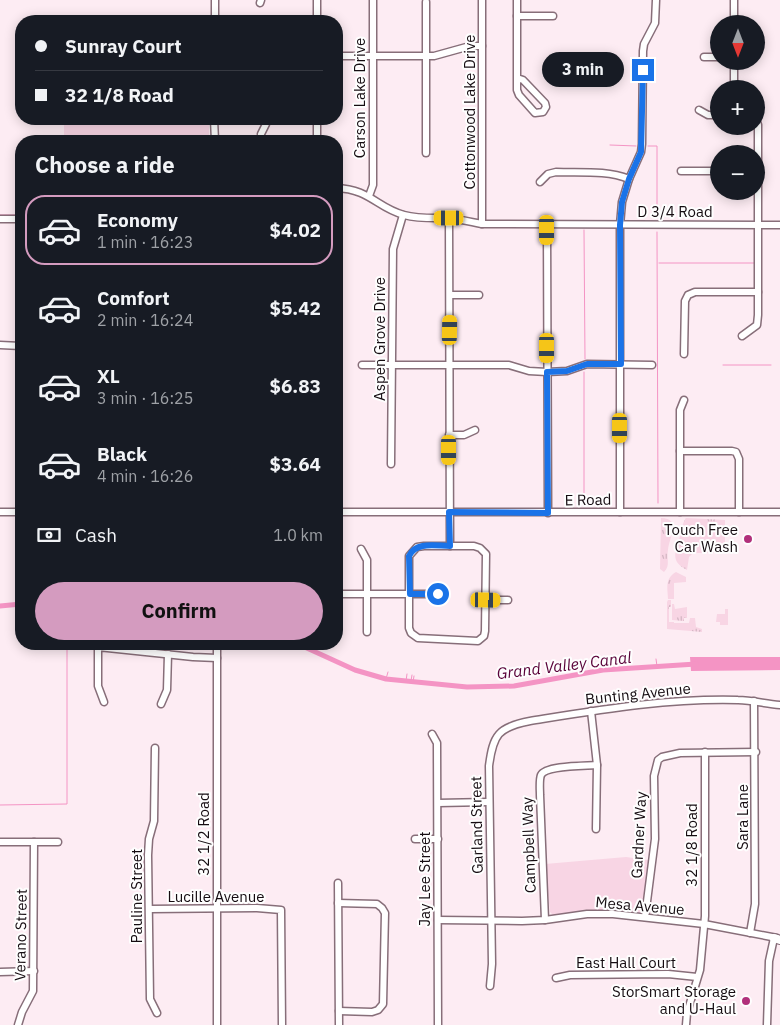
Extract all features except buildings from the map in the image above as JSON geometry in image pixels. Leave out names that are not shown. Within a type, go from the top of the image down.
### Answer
[{"type":"street","points":[[215,0],[215,15]]},
{"type":"street","points":[[317,0],[317,15]]},
{"type":"street","name":"Carson Lake Drive","points":[[369,196],[373,185],[373,0]]},
{"type":"street","name":"Cottonwood Lake Drive","points":[[482,0],[482,224]]},
{"type":"street","points":[[517,0],[517,78],[519,96],[535,113],[544,112],[546,109],[545,103],[523,80],[517,78]]},
{"type":"street","points":[[620,512],[620,225],[622,202],[629,179],[641,152],[643,51],[644,44],[655,23],[656,0]]},
{"type":"street","points":[[734,0],[734,15]]},
{"type":"street","points":[[426,2],[426,153]]},
{"type":"street","points":[[517,16],[553,16]]},
{"type":"street","points":[[343,56],[441,55],[470,46],[482,46]]},
{"type":"street","points":[[704,57],[710,57]]},
{"type":"street","points":[[699,110],[710,115]]},
{"type":"street","points":[[261,134],[266,125]]},
{"type":"street","points":[[681,171],[710,171]]},
{"type":"street","points":[[540,182],[548,174],[556,172],[607,173],[629,179]]},
{"type":"street","name":"D 3/4 Road","points":[[343,188],[369,196],[403,215],[421,218],[449,218],[482,224],[780,225]]},
{"type":"street","points":[[742,336],[755,327],[758,322],[758,200]]},
{"type":"street","name":"Aspen Grove Drive","points":[[392,464],[393,249],[403,215]]},
{"type":"street","points":[[449,218],[451,295],[450,546]]},
{"type":"street","points":[[0,219],[15,219]]},
{"type":"street","points":[[547,225],[548,513]]},
{"type":"street","points":[[684,354],[685,300],[688,295],[695,292],[758,292]]},
{"type":"street","points":[[451,295],[479,295]]},
{"type":"street","points":[[0,345],[15,346]]},
{"type":"street","points":[[362,365],[509,365],[529,371],[547,372],[567,371],[587,364],[652,366]]},
{"type":"street","points":[[680,512],[680,410],[684,400]]},
{"type":"street","points":[[449,435],[464,435],[475,430]]},
{"type":"street","points":[[680,451],[736,452],[739,459],[739,512]]},
{"type":"street","points":[[0,512],[15,512]]},
{"type":"street","name":"E Road","points":[[343,512],[780,512]]},
{"type":"street","points":[[450,546],[474,546],[483,550],[487,558],[485,631],[481,639],[474,641],[418,638],[411,633],[409,628],[409,556],[417,547],[450,546]]},
{"type":"street","points":[[361,549],[367,560],[367,632]]},
{"type":"street","points":[[343,594],[438,594]]},
{"type":"street","points":[[486,600],[508,600]]},
{"type":"street","points":[[98,650],[98,686],[104,702]]},
{"type":"street","points":[[128,650],[217,658]]},
{"type":"street","name":"32 1/2 Road","points":[[217,650],[217,1025]]},
{"type":"street","points":[[161,704],[167,690],[168,654]]},
{"type":"street","name":"Bunting Avenue","points":[[501,732],[514,724],[643,704],[698,700],[741,700],[780,705]]},
{"type":"street","name":"Sara Lane","points":[[750,933],[755,904],[756,752],[754,701]]},
{"type":"street","points":[[592,711],[597,766],[596,829]]},
{"type":"street","name":"Garland Street","points":[[490,986],[492,964],[488,802],[489,766],[491,749],[495,739],[501,732]]},
{"type":"street","name":"Jay Lee Street","points":[[432,734],[437,743],[438,1025]]},
{"type":"street","name":"Pauline Street","points":[[155,748],[154,821],[149,839],[148,855],[150,999],[157,1013]]},
{"type":"street","points":[[705,752],[756,752]]},
{"type":"street","name":"Gardner Way","points":[[645,917],[655,839],[655,770],[658,760],[662,756],[705,752]]},
{"type":"street","name":"32 1/8 Road","points":[[686,1025],[687,1013],[700,970],[704,924],[705,752]]},
{"type":"street","name":"Campbell Way","points":[[544,920],[541,775],[545,771],[571,766],[597,766]]},
{"type":"street","points":[[438,803],[488,802]]},
{"type":"street","points":[[414,839],[438,839]]},
{"type":"street","points":[[0,842],[58,842]]},
{"type":"street","name":"Verano Street","points":[[18,1025],[32,991],[34,971],[34,842]]},
{"type":"street","points":[[338,883],[339,1025]]},
{"type":"street","points":[[338,903],[371,903],[382,908],[385,913],[384,1004],[378,1010],[372,1012],[339,1010]]},
{"type":"street","name":"Lucille Avenue","points":[[150,909],[281,910],[282,1025]]},
{"type":"street","name":"Mesa Avenue","points":[[438,920],[544,920],[587,914],[645,917],[704,924],[778,939]]},
{"type":"street","points":[[767,1025],[769,962],[778,939]]},
{"type":"street","points":[[0,972],[34,971]]},
{"type":"street","name":"East Hall Court","points":[[556,978],[570,975],[668,974],[697,977]]},
{"type":"green space","points":[[64,125],[209,125],[209,135],[64,135]]},
{"type":"green space","points":[[661,518],[671,521],[673,525],[668,564],[664,572],[660,569]]},
{"type":"green space","points":[[686,518],[725,520],[725,553],[693,553],[689,557],[687,570],[681,567],[675,555],[682,526]]},
{"type":"green space","points":[[676,572],[686,577],[686,582],[674,583],[674,599],[668,599],[668,581]]},
{"type":"green space","points":[[668,600],[671,600],[669,622],[689,623],[690,618],[695,618],[696,627],[702,629],[702,632],[667,629]]},
{"type":"green space","points":[[672,604],[674,604],[675,609],[687,607],[687,618],[684,618],[684,621],[672,620]]},
{"type":"green space","points":[[725,609],[728,609],[728,625],[720,625],[720,622],[716,622],[717,614],[725,614]]},
{"type":"green space","points":[[626,857],[648,860],[643,913],[606,910],[553,915],[550,912],[545,864]]},
{"type":"shaded area","points":[[690,657],[780,657],[780,670],[691,671]]},
{"type":"waterway","points":[[610,145],[636,146]]},
{"type":"waterway","points":[[648,146],[657,146],[657,218]]},
{"type":"waterway","points":[[0,215],[15,215]]},
{"type":"waterway","points":[[584,230],[585,359]]},
{"type":"waterway","points":[[657,232],[658,503]]},
{"type":"waterway","points":[[659,263],[754,263]]},
{"type":"waterway","points":[[723,365],[771,365]]},
{"type":"waterway","points":[[584,372],[584,503]]},
{"type":"waterway","name":"Grand Valley Canal","points":[[0,606],[15,605]]},
{"type":"waterway","points":[[0,805],[67,804],[67,650]]},
{"type":"waterway","name":"Grand Valley Canal","points":[[311,650],[355,670],[386,679],[467,687],[514,686],[603,670],[696,664]]},
{"type":"waterway","name":"Grand Valley Canal","points":[[656,659],[657,666]]},
{"type":"waterway","name":"Grand Valley Canal","points":[[386,679],[388,672]]},
{"type":"waterway","name":"Grand Valley Canal","points":[[406,681],[407,674]]},
{"type":"waterway","name":"Grand Valley Canal","points":[[411,681],[412,675]]},
{"type":"waterway","name":"Grand Valley Canal","points":[[413,682],[414,676]]},
{"type":"place","name":"Touch Free Car Wash","points":[[748,539]]},
{"type":"place","name":"StorSmart Storage and U-Haul","points":[[746,1001]]},
{"type":"route","points":[[438,594],[410,594],[409,556],[417,547],[450,546],[449,512],[548,513],[547,372],[567,371],[587,364],[621,364],[620,225],[622,202],[629,179],[641,152],[643,70]]}]
